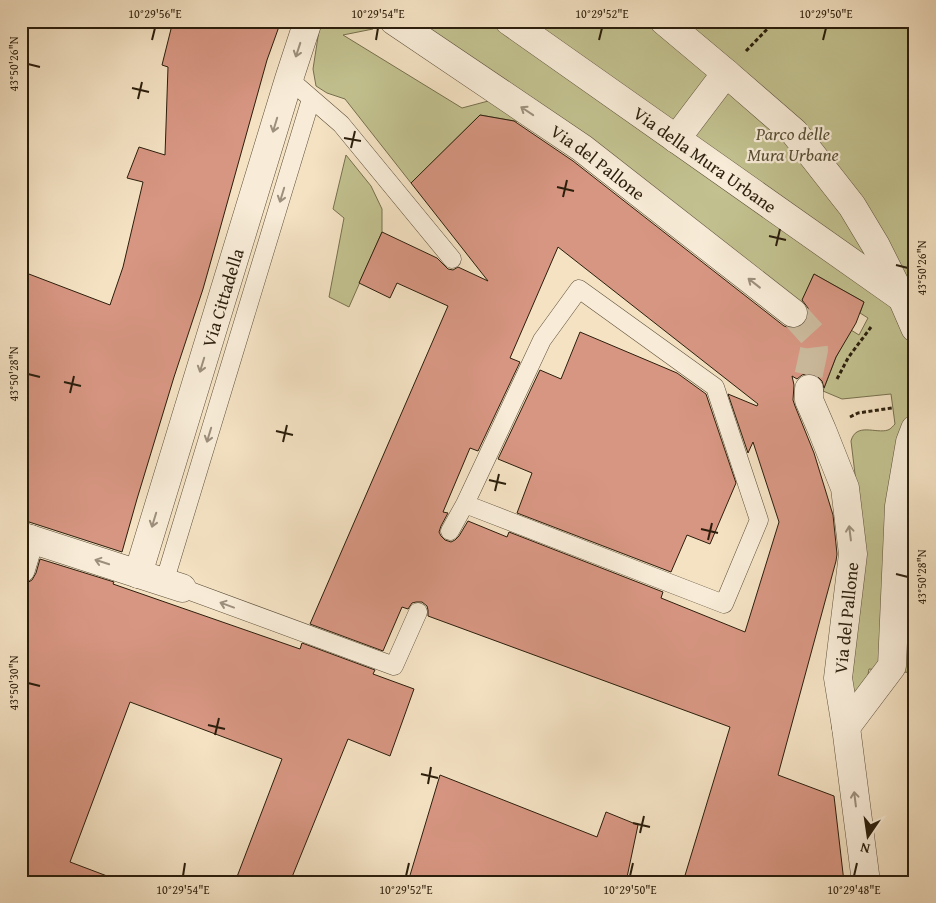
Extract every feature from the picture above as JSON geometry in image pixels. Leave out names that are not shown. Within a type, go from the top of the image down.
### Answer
[{"type":"street","name":"Via Cittadella","points":[[138,574],[308,21]]},
{"type":"street","name":"Via del Pallone","points":[[394,21],[582,148],[793,313]]},
{"type":"street","name":"Via della Mura Urbane","points":[[509,21],[902,298]]},
{"type":"street","points":[[664,21],[794,132],[852,206],[876,246],[915,328]]},
{"type":"street","points":[[676,139],[726,73]]},
{"type":"street","name":"Via del Pallone","points":[[809,389],[810,400],[845,488],[853,554],[838,678],[866,882]]},
{"type":"street","points":[[846,727],[892,666],[899,506],[910,442],[915,430]]},
{"type":"street","points":[[21,569],[26,538],[173,586]]},
{"type":"lane","points":[[289,79],[340,124],[452,259]]},
{"type":"lane","points":[[311,98],[173,586],[394,666],[418,612]]},
{"type":"lane","points":[[450,531],[465,504],[542,340],[579,289],[715,387],[759,520],[724,604],[465,504]]},
{"type":"path","points":[[726,73],[775,21]]},
{"type":"path","points":[[820,423],[848,358],[872,327]]},
{"type":"path","points":[[820,423],[858,413],[893,408]]},
{"type":"green space","points":[[326,21],[361,21],[373,29],[343,35],[462,108],[492,100],[526,123],[480,115],[411,183],[345,99],[327,93],[316,86],[313,69],[320,24]]},
{"type":"green space","name":"Parco delle Mura Urbane","points":[[412,21],[915,21],[915,673],[869,669],[865,691],[858,706],[851,686],[863,540],[851,441],[857,432],[862,430],[883,431],[888,430],[895,424],[891,394],[842,399],[823,391],[836,357],[851,330],[859,335],[868,318],[860,313],[864,302],[814,274],[801,304]]},
{"type":"green space","points":[[346,155],[371,186],[382,209],[382,232],[349,307],[329,297],[344,218],[333,209]]},
{"type":"building","points":[[173,21],[281,21],[267,60],[203,289],[174,377],[122,552],[21,521],[21,271],[110,305],[123,267],[143,182],[127,178],[139,147],[165,155],[168,67],[162,65]]},
{"type":"building","points":[[480,115],[514,121],[573,161],[784,326],[798,328],[806,322],[808,308],[802,300],[814,274],[864,302],[856,323],[836,357],[824,388],[822,381],[816,375],[809,373],[797,379],[792,376],[794,385],[793,400],[814,453],[833,515],[837,554],[778,775],[834,796],[844,882],[683,882],[730,727],[428,616],[427,606],[422,602],[412,603],[408,609],[402,607],[383,651],[310,624],[448,306],[397,283],[390,298],[359,283],[382,232],[437,258],[448,269],[453,270],[458,267],[488,281],[411,183]],"holes":[[[558,247],[758,404],[757,406],[728,394],[748,453],[753,442],[779,522],[745,632],[661,598],[663,592],[509,532],[507,537],[468,521],[459,536],[451,542],[445,540],[439,532],[448,513],[443,512],[470,448],[478,451],[520,362],[510,358]]]},
{"type":"building","points":[[580,332],[677,373],[706,394],[736,483],[710,544],[687,535],[671,572],[517,513],[532,473],[498,459],[540,370],[561,379]]},
{"type":"building","points":[[40,559],[114,582],[113,584],[300,649],[302,643],[375,670],[373,674],[414,689],[390,756],[348,739],[290,882],[235,882],[282,759],[130,702],[70,862],[115,879],[115,882],[21,882],[21,584],[32,580]]},
{"type":"building","points":[[440,775],[597,837],[606,812],[638,825],[626,882],[408,882]]},
{"type":"tunnel","points":[[793,313],[812,334],[814,350],[808,378],[809,389]]}]
